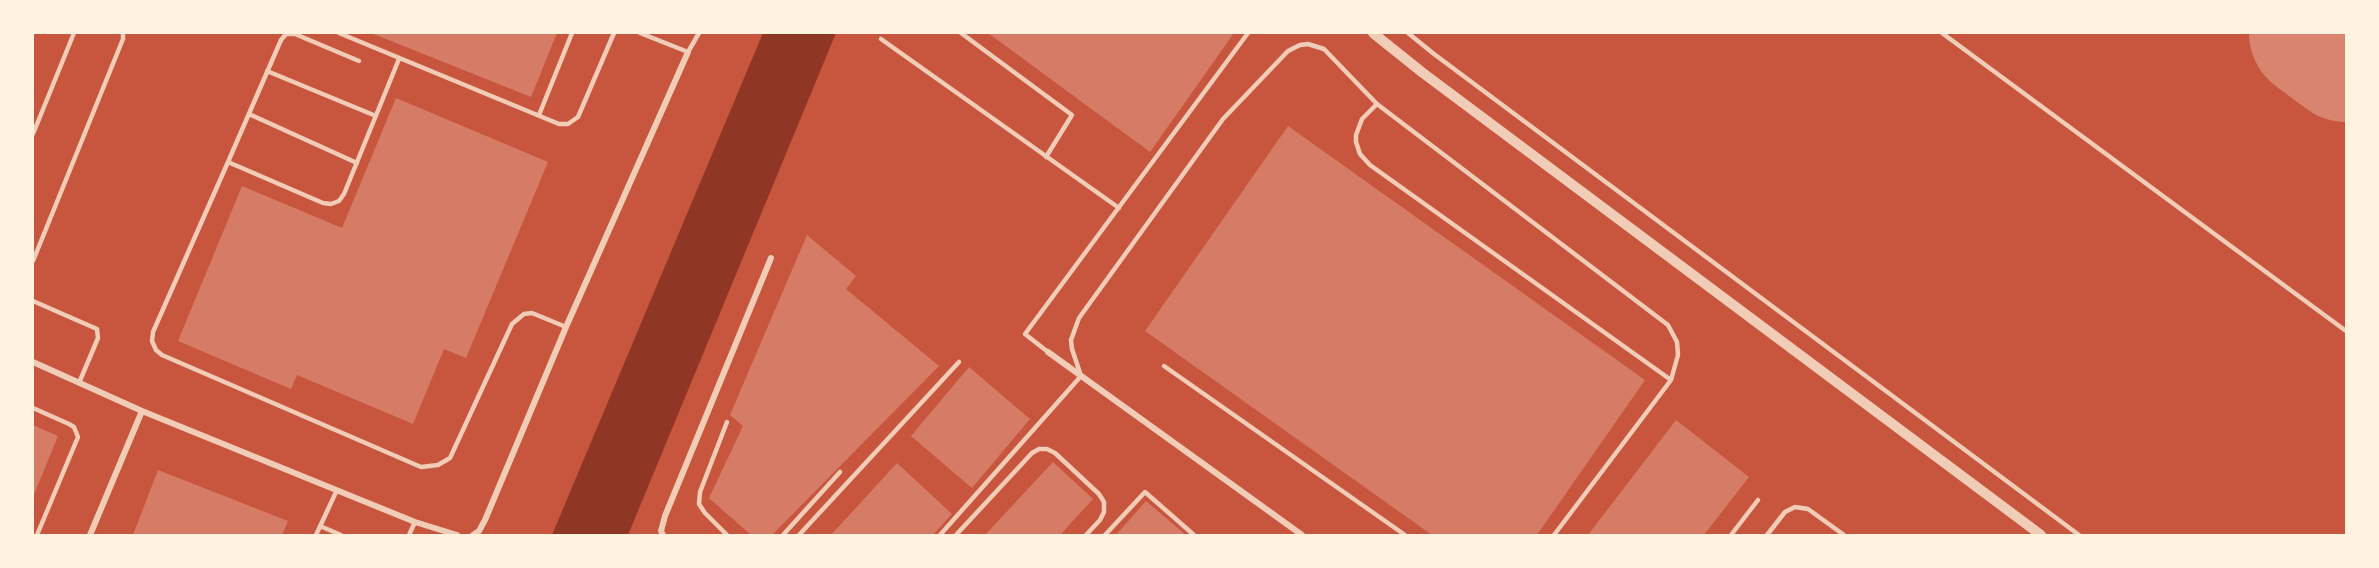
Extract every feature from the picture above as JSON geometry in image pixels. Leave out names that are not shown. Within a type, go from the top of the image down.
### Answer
[{"type":"street","points":[[1373,33],[2041,535]]},
{"type":"street","points":[[473,535],[479,531],[485,520],[566,327],[688,52]]},
{"type":"street","points":[[662,533],[665,516],[771,258]]},
{"type":"street","points":[[1048,352],[1302,535]]},
{"type":"street","points":[[33,362],[142,411],[416,522],[457,535]]},
{"type":"street","points":[[90,535],[142,411]]},
{"type":"lane","points":[[33,134],[74,33]]},
{"type":"lane","points":[[33,261],[123,39],[123,33]]},
{"type":"lane","points":[[339,33],[559,124],[568,124],[578,117],[614,33]]},
{"type":"lane","points":[[538,115],[572,33]]},
{"type":"lane","points":[[640,33],[688,52],[699,33]]},
{"type":"lane","points":[[961,33],[1072,115],[1046,156]]},
{"type":"lane","points":[[1048,352],[1025,334],[1248,33]]},
{"type":"lane","points":[[1408,33],[2079,535]]},
{"type":"lane","points":[[1942,33],[2346,331]]},
{"type":"lane","points":[[358,61],[295,34],[286,34],[280,40],[153,332],[152,341],[156,350],[162,355],[422,467],[438,465],[450,458],[512,324],[524,314],[532,313],[566,327]]},
{"type":"lane","points":[[881,39],[1119,208]]},
{"type":"lane","points":[[940,535],[1081,376],[1071,340],[1079,318],[1223,118],[1288,51],[1308,44],[1324,49],[1377,104],[1668,325],[1677,342],[1678,356],[1671,380],[1554,535]]},
{"type":"lane","points":[[228,162],[324,203],[332,204],[339,201],[344,194],[399,59]]},
{"type":"lane","points":[[267,71],[376,116]]},
{"type":"lane","points":[[1377,104],[1362,119],[1356,135],[1360,154],[1370,165],[1671,380]]},
{"type":"lane","points":[[249,114],[357,163]]},
{"type":"lane","points":[[33,301],[97,329],[98,338],[79,383]]},
{"type":"lane","points":[[799,535],[959,362]]},
{"type":"lane","points":[[1164,366],[1405,535]]},
{"type":"lane","points":[[33,408],[69,424],[77,432],[78,437],[38,535]]},
{"type":"lane","points":[[727,422],[700,492],[699,504],[727,535]]},
{"type":"lane","points":[[956,535],[1032,453],[1039,449],[1047,449],[1055,453],[1104,502],[1104,512],[1100,520],[1086,535]]},
{"type":"lane","points":[[783,535],[840,472]]},
{"type":"lane","points":[[316,535],[337,490]]},
{"type":"lane","points":[[1105,535],[1145,492],[1194,535]]},
{"type":"lane","points":[[1731,535],[1758,500]]},
{"type":"lane","points":[[1767,535],[1785,512],[1795,507],[1808,509],[1844,535]]},
{"type":"lane","points":[[409,535],[416,522]]},
{"type":"lane","points":[[320,526],[341,535]]},
{"type":"shaded area","points":[[763,33],[836,33],[628,535],[552,535]]},
{"type":"building","points":[[371,33],[557,33],[531,97]]},
{"type":"building","points":[[988,33],[1234,33],[1150,152]]},
{"type":"building","points":[[396,98],[548,162],[466,358],[444,349],[413,424],[297,375],[291,389],[178,341],[242,186],[342,228]]},
{"type":"building","points":[[1288,126],[1645,380],[1537,535],[1432,535],[1145,331]]},
{"type":"building","points":[[807,235],[856,276],[846,289],[939,366],[772,535],[751,535],[709,498],[743,426],[730,415]]},
{"type":"building","points":[[969,367],[1030,419],[972,488],[911,436]]},
{"type":"building","points":[[1676,420],[1749,477],[1704,535],[1588,535]]},
{"type":"building","points":[[33,425],[58,436],[33,497]]},
{"type":"building","points":[[1053,462],[1093,499],[1060,535],[985,535]]},
{"type":"building","points":[[897,463],[952,514],[933,535],[831,535]]},
{"type":"building","points":[[158,470],[288,521],[282,535],[133,535]]},
{"type":"building","points":[[1146,501],[1186,535],[1116,535]]},
{"type":"taxiway","points":[[2337,33],[2346,37]]},
{"type":"runway","points":[[2315,33],[2346,56]]}]
